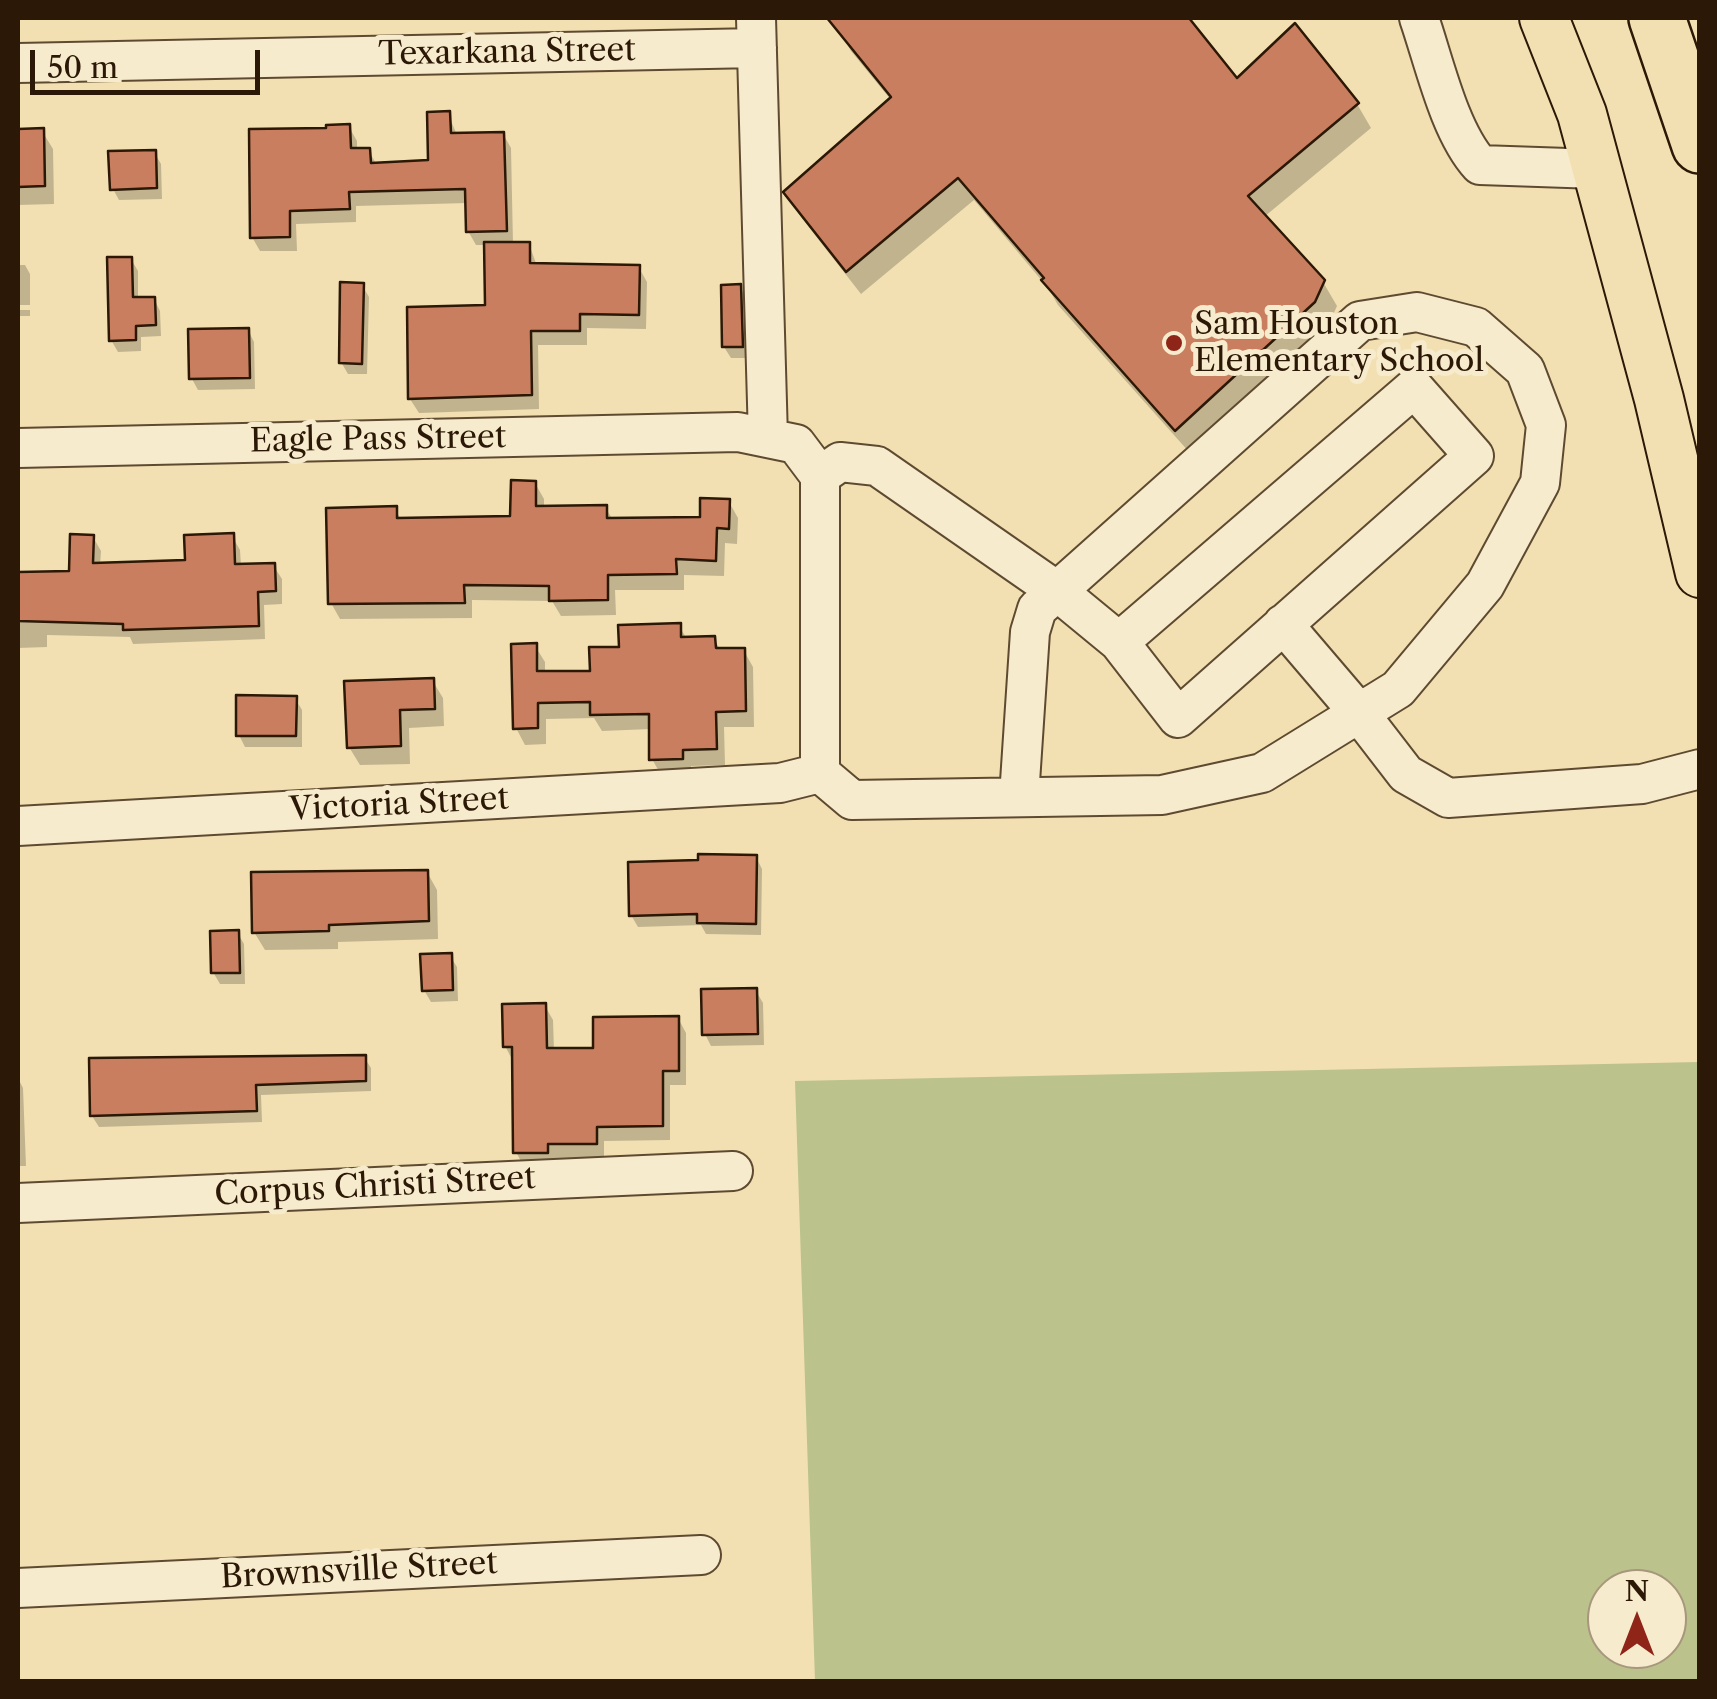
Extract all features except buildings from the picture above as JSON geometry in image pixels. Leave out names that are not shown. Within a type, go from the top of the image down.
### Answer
[{"type":"highway","points":[[1657,18],[1700,145]]},
{"type":"main road","points":[[1544,18],[1582,114],[1659,400],[1700,573]]},
{"type":"street","points":[[1419,18],[1457,126],[1470,154],[1480,165],[1597,169]]},
{"type":"street","points":[[756,33],[753,435],[796,444],[820,476],[820,774],[852,800],[1162,795],[1262,774],[1398,689],[1485,585],[1540,483],[1546,426],[1525,370],[1476,327],[1417,312],[1360,320],[1037,609],[1030,632],[1020,797]]},
{"type":"street","name":"Texarkana Street","points":[[18,64],[756,33]]},
{"type":"street","points":[[820,476],[840,462],[876,466],[1058,591],[1119,642],[1178,718],[1474,456],[1414,388],[1119,642]]},
{"type":"street","name":"Eagle Pass Street","points":[[18,448],[753,435]]},
{"type":"street","points":[[1283,624],[1406,774],[1448,798],[1642,784],[1700,769]]},
{"type":"street","name":"Victoria Street","points":[[18,826],[780,783],[820,774]]},
{"type":"street","name":"Corpus Christi Street","points":[[18,1203],[733,1171]]},
{"type":"street","name":"Brownsville Street","points":[[18,1588],[701,1555]]},
{"type":"green space","points":[[1699,1062],[1699,1681],[815,1681],[795,1081]]},
{"type":"place","name":"Sam Houston Elementary School","points":[[1174,343]]}]
